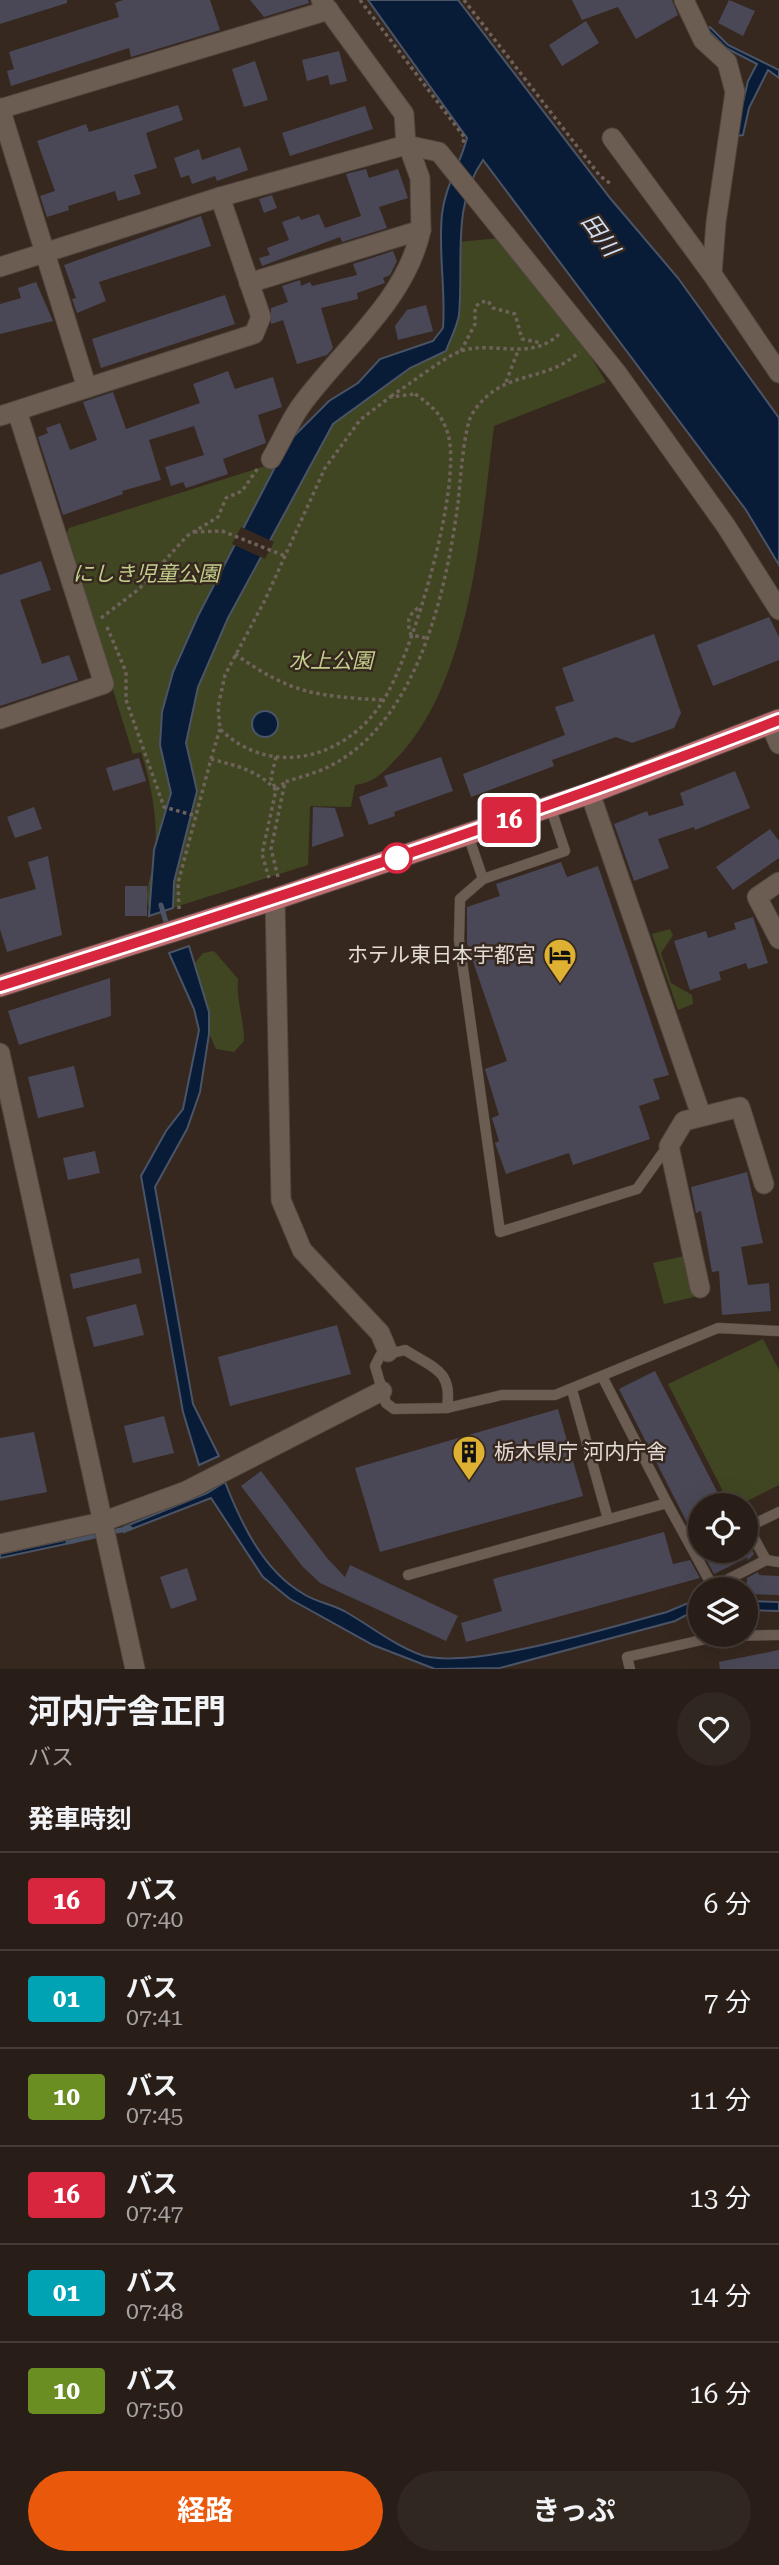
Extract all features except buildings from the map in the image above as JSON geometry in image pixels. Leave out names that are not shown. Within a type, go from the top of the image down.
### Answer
[{"type":"main road","points":[[0,986],[157,936],[187,917],[275,899],[590,793],[774,722]]},
{"type":"street","points":[[684,0],[703,40],[727,62],[736,92],[712,274]]},
{"type":"street","points":[[86,388],[0,109],[325,5],[404,114],[407,145],[420,178],[421,230],[415,259],[357,341],[300,407],[271,459]]},
{"type":"street","points":[[612,138],[712,274],[779,373]]},
{"type":"street","points":[[0,267],[220,197],[407,145],[439,152],[593,343],[726,526],[779,610]]},
{"type":"street","points":[[0,719],[104,684],[81,612],[9,413],[254,334],[261,317],[220,197]]},
{"type":"street","points":[[249,283],[421,230]]},
{"type":"street","points":[[774,722],[779,744]]},
{"type":"street","points":[[590,793],[701,1115]]},
{"type":"street","points":[[779,883],[757,897],[779,939]]},
{"type":"street","points":[[275,899],[281,1200],[302,1250],[380,1333],[388,1352]]},
{"type":"street","points":[[0,1053],[135,1669]]},
{"type":"street","points":[[700,1287],[669,1146],[684,1121],[740,1107],[764,1184]]},
{"type":"street","points":[[0,1544],[102,1522],[186,1491],[382,1391]]},
{"type":"lane","points":[[550,806],[565,851],[483,879],[460,900],[459,940],[500,1232],[637,1189],[669,1146]]},
{"type":"lane","points":[[467,834],[483,879]]},
{"type":"lane","points":[[447,1408],[449,1386],[441,1373],[405,1350],[380,1356],[375,1366],[386,1403],[394,1409],[447,1408],[502,1395],[555,1395],[572,1390],[718,1328],[779,1331]]},
{"type":"lane","points":[[603,1378],[713,1587],[766,1560],[779,1562]]},
{"type":"lane","points":[[572,1390],[608,1519]]},
{"type":"lane","points":[[408,1575],[667,1503]]},
{"type":"lane","points":[[766,1560],[748,1527],[779,1512]]},
{"type":"lane","points":[[630,1669],[627,1657],[719,1636],[779,1635]]},
{"type":"path","points":[[360,0],[465,138],[461,146]]},
{"type":"path","points":[[464,0],[600,176],[611,184]]},
{"type":"path","points":[[187,917],[178,883],[220,729],[218,707],[225,675],[265,600],[325,468],[360,420],[461,351],[475,324],[475,307],[481,302],[488,301],[493,307],[516,314],[522,339],[544,344]]},
{"type":"path","points":[[461,351],[518,351],[544,344],[559,335],[573,320]]},
{"type":"path","points":[[275,790],[285,782],[330,767],[360,745],[389,716],[407,684],[426,638],[451,554],[470,416],[491,391],[506,383],[543,373],[570,360],[593,343]]},
{"type":"path","points":[[506,383],[518,351]]},
{"type":"path","points":[[220,729],[236,745],[276,757],[307,756],[332,748],[361,728],[383,700],[411,635],[433,567],[444,517],[449,436],[437,409],[415,394],[390,397]]},
{"type":"path","points":[[101,618],[139,589],[193,532],[218,517],[226,498],[242,491],[255,470],[271,459]]},
{"type":"path","points":[[193,532],[222,531],[285,556]]},
{"type":"path","points":[[81,612],[97,612],[126,672],[127,700],[164,807],[196,816]]},
{"type":"path","points":[[411,635],[426,638]]},
{"type":"path","points":[[235,653],[270,678],[316,696],[383,700]]},
{"type":"path","points":[[269,878],[262,854],[275,790],[271,778],[276,757]]},
{"type":"path","points":[[211,760],[249,769],[263,776],[275,790]]},
{"type":"path","points":[[280,878],[271,849],[285,782]]},
{"type":"green space","name":"水上公園","points":[[501,238],[585,347],[606,382],[494,426],[484,510],[468,601],[457,645],[442,687],[423,725],[398,757],[374,779],[355,785],[351,807],[310,806],[308,865],[153,914],[147,900],[156,843],[151,791],[141,752],[133,754],[65,537],[69,528],[278,462],[249,581],[333,424],[410,368],[446,351],[459,318],[458,242]]},
{"type":"green space","points":[[670,929],[673,935],[661,953],[671,983],[692,995],[693,1004],[678,1010],[652,934]]},
{"type":"green space","points":[[214,951],[238,979],[244,1041],[234,1052],[216,1049],[208,1031],[194,964],[203,953]]},
{"type":"green space","points":[[684,1256],[694,1297],[664,1304],[653,1263]]},
{"type":"green space","points":[[763,1339],[779,1370],[779,1485],[758,1496],[758,1493],[724,1493],[668,1384]]},
{"type":"water","name":"田川","points":[[368,0],[458,0],[610,198],[678,278],[779,418],[779,565],[746,510],[483,160],[466,196],[461,235],[459,315],[446,351],[410,368],[333,424],[228,618],[198,687],[186,743],[197,791],[174,882],[173,908],[149,916],[154,850],[171,793],[160,745],[162,712],[173,672],[198,616],[288,442],[329,401],[358,383],[380,359],[433,341],[443,328],[442,214],[446,194],[467,138]]},
{"type":"water","points":[[710,27],[728,45],[779,70],[779,78],[768,70],[749,108],[743,135],[735,136],[748,81],[757,64],[726,48],[707,29]]},
{"type":"water","points":[[265,711],[274,715],[278,724],[274,733],[265,737],[256,733],[252,724],[256,715]]},
{"type":"water","points":[[189,946],[209,1012],[209,1034],[200,1092],[187,1129],[155,1187],[193,1404],[219,1456],[199,1465],[183,1412],[141,1176],[166,1131],[183,1109],[199,1030],[194,1009],[169,953]]},
{"type":"water","points":[[225,1482],[255,1544],[288,1583],[307,1596],[346,1612],[393,1642],[424,1656],[476,1657],[509,1652],[667,1612],[688,1603],[688,1614],[675,1621],[500,1668],[435,1669],[373,1645],[290,1599],[263,1577],[211,1498],[124,1532],[124,1527],[207,1493]]},
{"type":"water","points":[[75,1538],[75,1542],[0,1558],[0,1554]]},
{"type":"water","points":[[758,1601],[779,1602],[779,1611],[758,1610]]},
{"type":"pier","points":[[241,527],[274,542],[265,559],[232,544]]},
{"type":"waterway","points":[[161,905],[168,929]]},
{"type":"waterway","points":[[68,1542],[130,1528]]},
{"type":"bus line","name":"16","points":[[0,986],[275,899],[590,793],[779,720]]},
{"type":"place","name":"ホテル東日本宇都宮","points":[[560,985]]},
{"type":"place","name":"栃木県庁 河内庁舎","points":[[469,1482]]},
{"type":"park label","name":"にしき児童公園","points":[[146,574]]}]
